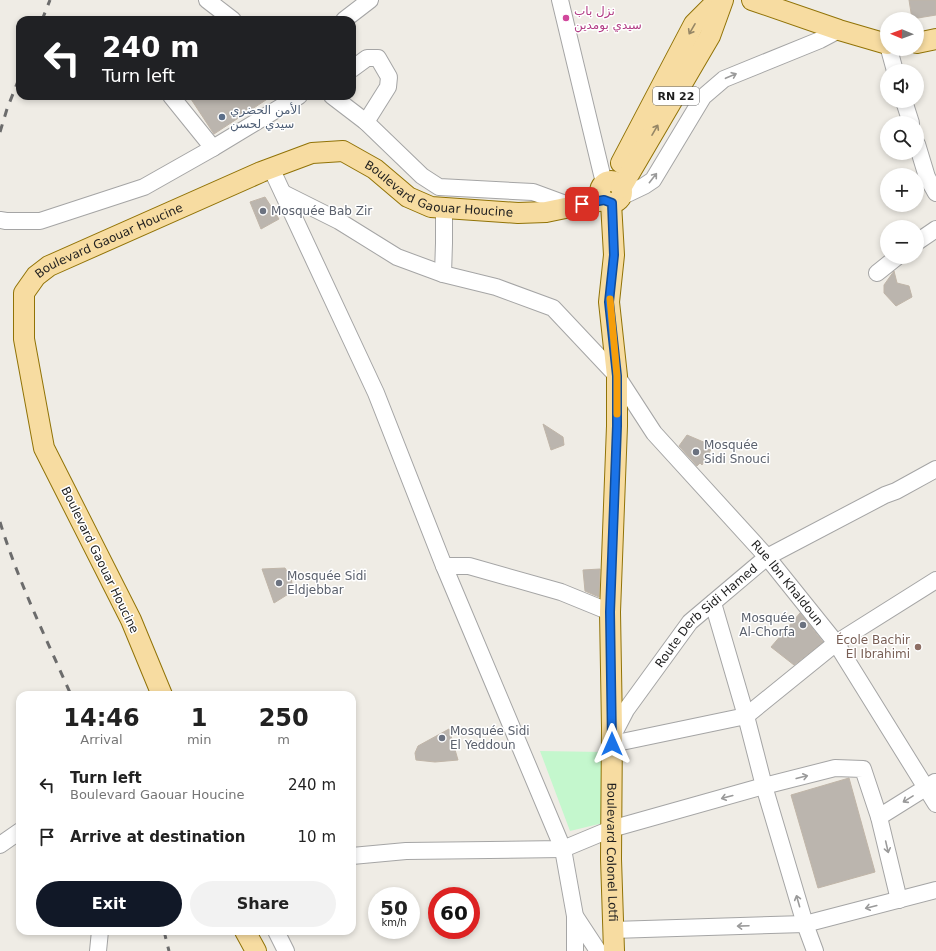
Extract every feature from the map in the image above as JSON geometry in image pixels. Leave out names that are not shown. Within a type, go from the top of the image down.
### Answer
[{"type":"main road","name":"RN 22","points":[[612,192],[694,24],[718,0]]},
{"type":"main road","name":"RN 22","points":[[612,192],[710,36],[723,0]]},
{"type":"main road","points":[[752,0],[839,30],[880,42]]},
{"type":"main road","points":[[924,42],[936,39]]},
{"type":"main road","name":"Boulevard Gaouar Houcine","points":[[160,691],[131,620],[44,448],[24,339],[24,293],[36,276],[49,266],[271,168],[312,153],[342,151],[375,170],[408,197],[431,207],[518,213],[546,212],[571,206],[612,192]]},
{"type":"main road","name":"Boulevard Colonel Lotfi","points":[[612,192],[614,255],[609,302],[617,376],[617,426],[610,612],[612,741],[611,859],[614,951]]},
{"type":"main road","points":[[247,935],[256,951]]},
{"type":"street","points":[[207,0],[228,16]]},
{"type":"street","points":[[349,16],[369,0]]},
{"type":"street","points":[[560,0],[612,192],[644,186],[653,180],[703,97],[724,79],[820,40],[839,30]]},
{"type":"street","points":[[356,66],[367,58],[378,58],[389,77],[388,86],[366,122]]},
{"type":"street","points":[[175,100],[213,148]]},
{"type":"street","points":[[0,220],[40,221],[90,206],[144,187],[213,148],[292,100]]},
{"type":"street","points":[[337,100],[366,122],[422,176],[439,186],[533,192],[571,206]]},
{"type":"street","points":[[929,158],[927,177],[936,193]]},
{"type":"street","points":[[271,168],[376,393],[444,566],[563,849],[575,916],[575,951]]},
{"type":"street","name":"Rue Ibn Khaldoun","points":[[283,193],[338,221],[397,256],[443,274],[496,287],[553,308],[617,376],[654,433],[767,557],[836,642],[931,784],[936,804]]},
{"type":"street","points":[[443,274],[444,208]]},
{"type":"street","points":[[924,237],[936,229]]},
{"type":"street","points":[[877,273],[888,264]]},
{"type":"street","name":"Route Derb Sidi Hamed","points":[[612,741],[626,710],[690,622],[714,604],[767,557],[936,469]]},
{"type":"street","points":[[444,566],[469,566],[561,592],[610,612]]},
{"type":"street","points":[[612,741],[746,716],[836,642],[936,580]]},
{"type":"street","points":[[714,604],[764,786],[805,924],[815,951]]},
{"type":"street","points":[[356,856],[406,851],[563,849],[611,829],[764,786],[835,768],[863,769],[879,817],[899,900]]},
{"type":"street","points":[[879,817],[931,784]]},
{"type":"street","points":[[0,845],[16,834]]},
{"type":"street","points":[[613,930],[805,924],[936,890]]},
{"type":"street","points":[[575,916],[598,951]]},
{"type":"street","points":[[98,951],[100,935]]},
{"type":"street","points":[[278,935],[286,951]]},
{"type":"green space","points":[[540,751],[603,752],[603,823],[570,831]]},
{"type":"building","points":[[909,0],[936,0],[936,15],[924,17],[924,12],[911,12]]},
{"type":"building","name":"الأمن الحضري سيدي لحسن","points":[[192,100],[266,100],[214,134]]},
{"type":"building","name":"Mosquée Bab Zir","points":[[265,197],[279,219],[261,229],[250,202]]},
{"type":"building","points":[[894,271],[897,283],[909,286],[912,297],[896,306],[884,293],[884,285]]},
{"type":"building","points":[[543,424],[563,437],[564,445],[551,450]]},
{"type":"building","name":"Mosquée Sidi Snouci","points":[[687,435],[713,446],[702,465],[700,463],[697,466],[679,446]]},
{"type":"building","name":"Mosquée Sidi Eldjebbar","points":[[285,568],[291,578],[293,588],[290,593],[274,603],[262,569]]},
{"type":"building","points":[[600,569],[599,597],[585,591],[583,570]]},
{"type":"building","name":"Mosquée Al-Chorfa","points":[[800,613],[823,642],[794,665],[771,647]]},
{"type":"building","name":"Mosquée Sidi El Yeddoun","points":[[449,729],[458,760],[435,762],[416,760],[415,753],[418,746]]},
{"type":"building","points":[[849,778],[875,872],[818,888],[791,795]]},
{"type":"railway","points":[[44,16],[50,0]]},
{"type":"railway","points":[[0,132],[16,86]]},
{"type":"railway","points":[[0,522],[24,588],[69,691]]},
{"type":"railway","points":[[165,935],[169,951]]},
{"type":"slow traffic","points":[[610,299],[609,302],[617,376],[617,414]]},
{"type":"place","name":"نزل باب سيدي بومدين","points":[[566,18]]},
{"type":"place","name":"الأمن الحضري سيدي لحسن","points":[[222,117]]},
{"type":"place","name":"Mosquée Bab Zir","points":[[263,211]]},
{"type":"place","name":"Mosquée Sidi Snouci","points":[[696,452]]},
{"type":"place","name":"Mosquée Sidi Eldjebbar","points":[[279,583]]},
{"type":"place","name":"Mosquée Al-Chorfa","points":[[803,625]]},
{"type":"place","name":"École Bachir El Ibrahimi","points":[[918,647]]},
{"type":"place","name":"Mosquée Sidi El Yeddoun","points":[[442,738]]},
{"type":"route","points":[[582,204],[604,200],[612,203],[614,255],[609,302],[617,376],[617,426],[610,612],[612,744]]}]
